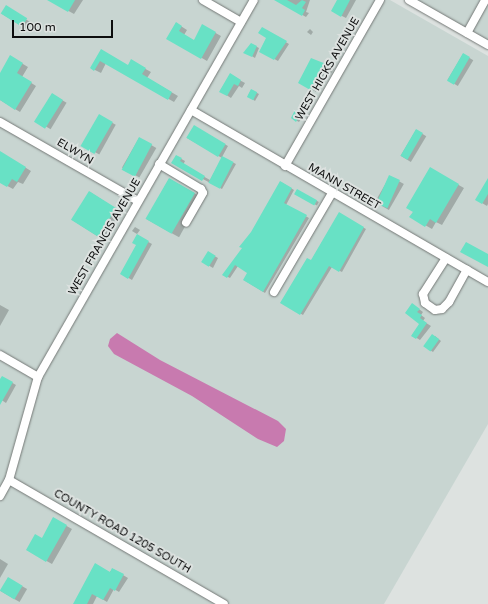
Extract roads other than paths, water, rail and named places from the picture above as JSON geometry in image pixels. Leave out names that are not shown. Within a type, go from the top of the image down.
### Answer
[{"type":"street","points":[[203,0],[241,22]]},
{"type":"street","name":"WEST FRANCIS AVENUE","points":[[0,496],[9,480],[38,377],[254,0]]},
{"type":"street","name":"WEST HICKS AVENUE","points":[[285,166],[380,0]]},
{"type":"street","points":[[409,0],[488,45]]},
{"type":"street","points":[[467,33],[485,0]]},
{"type":"street","name":"MANN STREET","points":[[191,110],[285,166],[488,282]]},
{"type":"street","name":"ELWYN","points":[[0,122],[138,201]]},
{"type":"street","points":[[268,156],[283,158],[295,148]]},
{"type":"street","points":[[159,164],[201,189],[202,193],[186,223]]},
{"type":"street","points":[[274,292],[332,193]]},
{"type":"street","points":[[446,258],[423,294],[425,304],[435,310],[442,309],[449,302],[467,270]]},
{"type":"street","points":[[0,355],[38,377]]},
{"type":"street","name":"COUNTY ROAD 1205 SOUTH","points":[[9,480],[224,604]]}]
